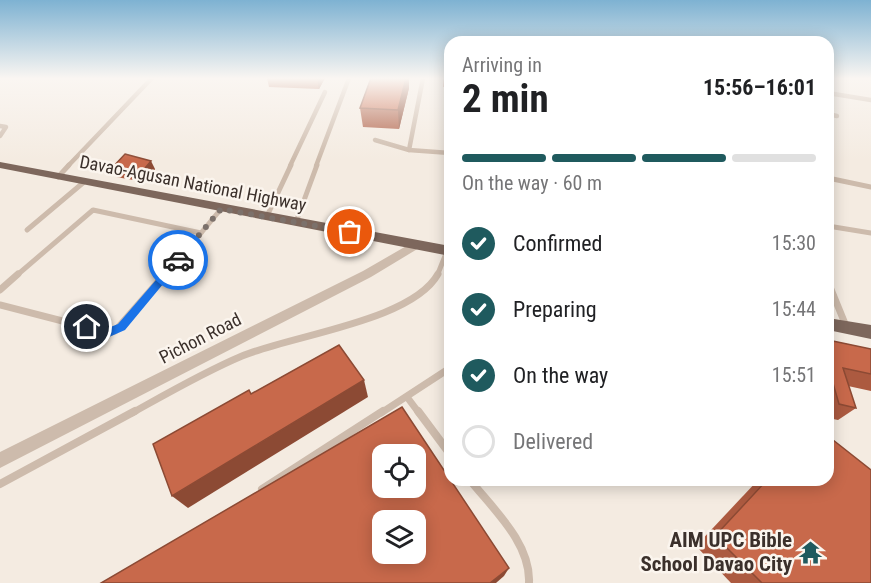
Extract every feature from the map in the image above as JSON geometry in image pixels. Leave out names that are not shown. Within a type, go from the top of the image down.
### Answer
[{"type":"main road","name":"Davao-Agusan National Highway","points":[[0,165],[444,250]]},
{"type":"main road","points":[[834,325],[871,332]]},
{"type":"street","name":"Pichon Road","points":[[0,460],[367,274],[415,245]]},
{"type":"lane","points":[[58,177],[126,105]]},
{"type":"lane","points":[[267,216],[319,105]]},
{"type":"lane","points":[[296,222],[340,105]]},
{"type":"lane","points":[[409,150],[418,105]]},
{"type":"lane","points":[[0,126],[6,128],[0,136]]},
{"type":"lane","points":[[375,140],[409,150],[444,153]]},
{"type":"lane","points":[[834,179],[871,187]]},
{"type":"lane","points":[[27,230],[84,182]]},
{"type":"lane","points":[[0,305],[109,333],[115,331],[221,209]]},
{"type":"lane","points":[[0,290],[93,210],[201,233]]},
{"type":"lane","points":[[834,227],[871,233]]},
{"type":"lane","points":[[0,484],[207,372],[245,355],[388,311],[418,297],[437,277],[444,262]]},
{"type":"lane","points":[[834,297],[847,328]]},
{"type":"lane","points":[[250,497],[444,372]]},
{"type":"lane","points":[[407,397],[444,446]]},
{"type":"lane","points":[[475,486],[519,543],[528,563],[529,583]]},
{"type":"building","points":[[361,105],[399,105],[398,110],[360,108]]},
{"type":"building","points":[[125,154],[151,161],[140,174],[111,169]]},
{"type":"building","points":[[834,341],[871,349],[871,374],[843,368],[856,408],[839,404],[834,387]]},
{"type":"building","points":[[339,345],[364,380],[172,496],[153,444],[249,390],[251,394]]},
{"type":"building","points":[[402,407],[444,470],[444,486],[455,486],[509,568],[490,583],[101,583]]},
{"type":"building","points":[[834,441],[871,470],[871,583],[762,583],[715,536],[761,486],[834,486]]},
{"type":"way so far","points":[[178,260],[221,209],[350,232]]},
{"type":"place","name":"AIM UPC Bible School Davao City","points":[[810,552]]},
{"type":"route","points":[[87,327],[109,333],[121,327],[178,260]]}]
